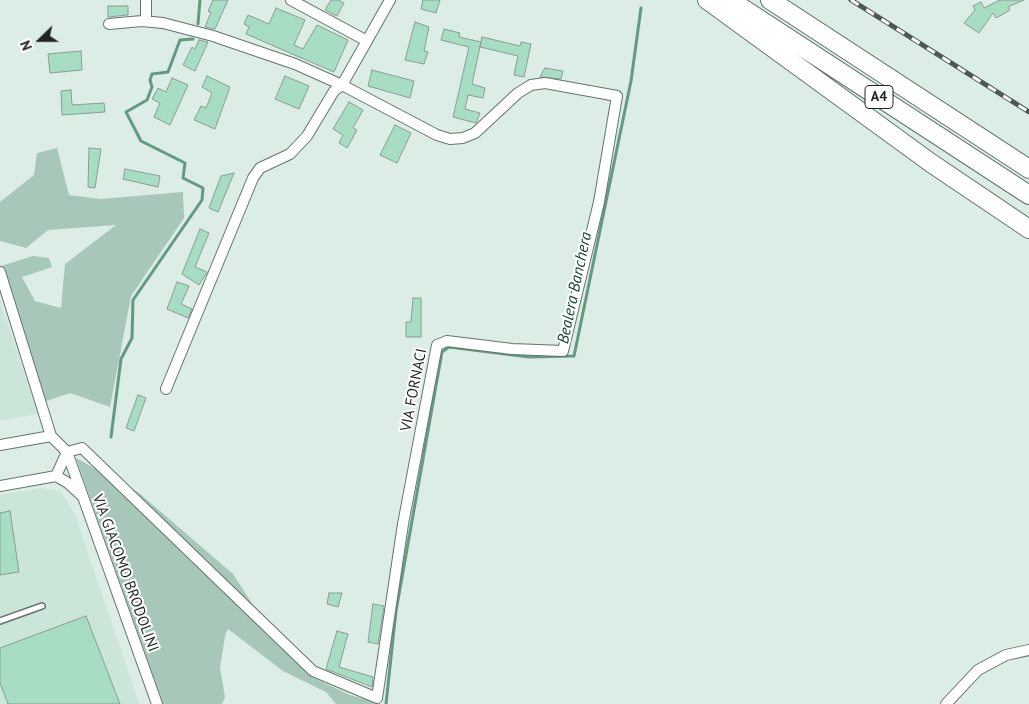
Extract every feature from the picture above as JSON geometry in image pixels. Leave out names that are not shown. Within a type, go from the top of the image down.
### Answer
[{"type":"highway","points":[[707,0],[931,163],[1029,229]]},
{"type":"highway","name":"A4","points":[[730,0],[1029,195]]},
{"type":"highway","name":"A4","points":[[770,0],[1029,168]]},
{"type":"highway","points":[[978,136],[1029,155]]},
{"type":"street","points":[[146,0],[146,22]]},
{"type":"street","points":[[292,0],[367,41]]},
{"type":"street","points":[[166,389],[253,178],[260,168],[290,154],[300,145],[334,91],[342,85],[390,0]]},
{"type":"street","points":[[109,24],[163,23],[212,36],[295,64],[342,85]]},
{"type":"street","name":"VIA FORNACI","points":[[67,452],[82,448],[314,671],[377,698],[403,524],[438,344],[447,341],[512,350],[564,351],[598,202],[618,96],[594,94],[545,83],[531,85],[518,93],[475,133],[463,138],[450,139],[437,135],[342,85]]},
{"type":"street","points":[[0,272],[51,436],[67,452],[56,476]]},
{"type":"street","points":[[0,445],[51,436]]},
{"type":"street","name":"VIA GIACOMO BRODOLINI","points":[[67,452],[81,496],[157,704]]},
{"type":"street","points":[[0,486],[56,476],[68,483],[81,496]]},
{"type":"street","points":[[946,704],[978,670],[1006,655],[1029,650]]},
{"type":"lane","points":[[0,621],[42,606]]},
{"type":"shaded area","points":[[57,148],[69,195],[101,199],[183,192],[184,218],[131,296],[110,407],[70,393],[46,401],[1,266],[33,256],[49,258],[52,267],[22,277],[35,301],[61,308],[65,264],[116,225],[48,230],[26,248],[0,241],[0,202],[34,175],[37,153]]},
{"type":"shaded area","points":[[0,301],[38,414],[0,421]]},
{"type":"shaded area","points":[[76,458],[139,493],[233,574],[279,645],[312,677],[350,695],[380,704],[336,704],[326,692],[283,671],[228,629],[225,636],[220,668],[225,697],[222,704],[163,704]]},
{"type":"shaded area","points":[[40,488],[61,491],[76,517],[139,704],[0,704],[0,495]]},
{"type":"building","points":[[213,0],[228,0],[215,29],[205,27],[211,12],[208,11]]},
{"type":"building","points":[[331,0],[338,0],[344,3],[337,16],[325,10]]},
{"type":"building","points":[[423,0],[440,0],[436,13],[421,9]]},
{"type":"building","points":[[1000,0],[1024,0],[1008,7],[1010,10],[996,18],[993,13],[979,33],[964,23],[975,10],[973,6],[981,2],[984,8]]},
{"type":"building","points":[[108,6],[128,6],[128,15],[108,17]]},
{"type":"building","points":[[276,8],[305,20],[294,45],[303,49],[317,25],[348,40],[334,72],[246,34],[249,27],[244,24],[248,15],[269,24]]},
{"type":"building","points":[[415,22],[429,27],[424,51],[428,52],[424,64],[405,60]]},
{"type":"building","points":[[444,29],[460,33],[459,37],[481,42],[472,84],[485,88],[483,98],[468,95],[465,109],[480,113],[476,123],[453,117],[469,47],[441,40]]},
{"type":"building","points":[[482,37],[520,46],[521,42],[531,44],[524,77],[514,75],[518,56],[480,47]]},
{"type":"building","points":[[199,40],[208,42],[195,71],[183,65],[192,47],[195,49]]},
{"type":"building","points":[[81,51],[82,70],[50,73],[48,54]]},
{"type":"building","points":[[545,68],[563,71],[561,79],[540,77]]},
{"type":"building","points":[[372,70],[414,81],[410,98],[368,86]]},
{"type":"building","points":[[207,76],[230,87],[215,129],[194,120],[201,106],[206,108],[212,93],[202,87]]},
{"type":"building","points":[[285,76],[309,86],[299,109],[275,99]]},
{"type":"building","points":[[172,78],[188,85],[170,125],[154,117],[160,103],[152,99],[158,88],[166,92]]},
{"type":"building","points":[[71,90],[72,105],[104,103],[105,112],[62,115],[61,91]]},
{"type":"building","points":[[349,102],[363,110],[353,128],[357,130],[347,148],[339,143],[343,135],[333,129]]},
{"type":"building","points":[[395,125],[411,133],[397,163],[380,155]]},
{"type":"building","points":[[89,148],[101,149],[95,188],[88,187]]},
{"type":"building","points":[[125,169],[160,176],[158,187],[123,179]]},
{"type":"building","points":[[234,173],[218,212],[209,208],[221,176]]},
{"type":"building","points":[[200,229],[209,233],[195,267],[207,272],[199,285],[182,274]]},
{"type":"building","points":[[177,282],[189,286],[181,304],[192,309],[188,318],[167,309]]},
{"type":"building","points":[[413,298],[421,298],[421,337],[406,337],[406,322],[411,322]]},
{"type":"building","points":[[138,395],[146,398],[134,431],[126,428]]},
{"type":"building","points":[[10,511],[19,572],[0,575],[0,513]]},
{"type":"building","points":[[329,593],[342,593],[338,607],[327,604]]},
{"type":"building","points":[[373,604],[384,606],[378,644],[368,642]]},
{"type":"building","points":[[86,616],[120,704],[8,704],[0,683],[0,648]]},
{"type":"building","points":[[337,631],[348,634],[339,667],[373,677],[372,687],[326,669]]},
{"type":"waterway","points":[[198,24],[200,0]]},
{"type":"waterway","name":"Bealera Banchera","points":[[386,704],[396,611],[442,352],[449,347],[529,357],[574,356],[631,81],[641,8]]},
{"type":"waterway","points":[[111,437],[121,359],[132,338],[133,300],[202,200],[203,188],[183,178],[185,163],[141,141],[126,112],[147,100],[152,87],[150,80],[152,74],[168,72],[180,40],[193,39]]},
{"type":"railway","points":[[851,0],[1029,112]]}]
